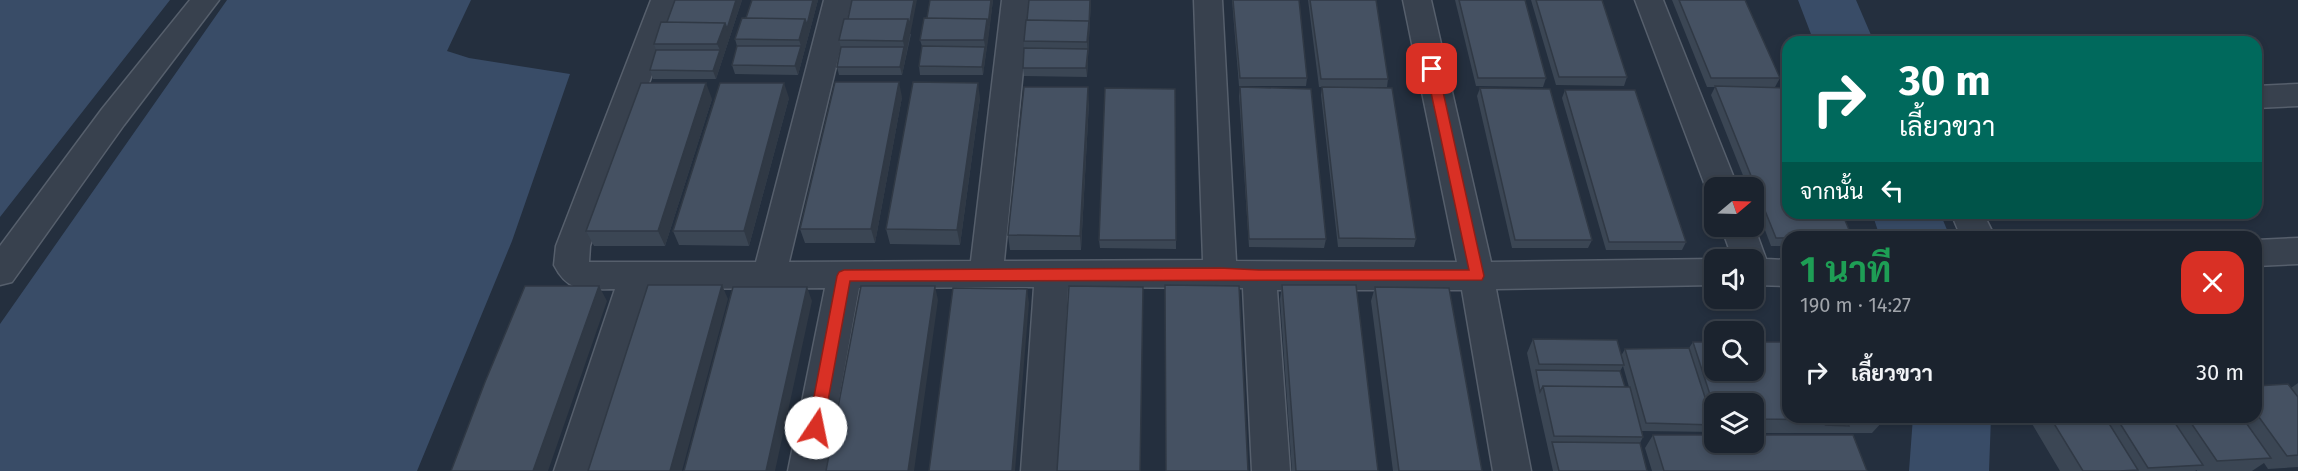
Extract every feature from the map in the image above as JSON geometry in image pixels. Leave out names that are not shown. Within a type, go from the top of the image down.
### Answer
[{"type":"street","points":[[0,272],[113,117],[205,0]]},
{"type":"street","points":[[664,0],[573,246],[571,265],[581,276],[986,274],[1052,276],[1220,273],[1259,276],[1477,276],[1704,272]]},
{"type":"street","points":[[769,276],[838,0]]},
{"type":"street","points":[[986,274],[1016,0]]},
{"type":"street","points":[[1208,0],[1220,273]]},
{"type":"street","points":[[1417,0],[1477,276],[1512,471]]},
{"type":"street","points":[[1649,0],[1718,177]]},
{"type":"street","points":[[2262,97],[2298,94]]},
{"type":"street","points":[[2262,253],[2298,250]]},
{"type":"street","points":[[1764,270],[1782,272]]},
{"type":"street","points":[[573,471],[636,276]]},
{"type":"street","points":[[807,471],[844,276]]},
{"type":"street","points":[[1040,471],[1052,276]]},
{"type":"street","points":[[1259,276],[1271,471]]},
{"type":"water","points":[[0,0],[170,0],[0,217]]},
{"type":"water","points":[[227,0],[471,0],[447,51],[469,58],[570,74],[512,241],[417,471],[0,471],[0,324]]},
{"type":"building","points":[[675,0],[736,0],[727,29],[725,23],[667,22]]},
{"type":"building","points":[[752,0],[813,0],[807,25],[805,19],[746,18]]},
{"type":"building","points":[[852,0],[914,0],[909,26],[908,19],[848,19]]},
{"type":"building","points":[[930,0],[991,0],[988,25],[987,19],[927,18]]},
{"type":"building","points":[[1029,0],[1090,0],[1089,27],[1089,21],[1027,20]]},
{"type":"building","points":[[1233,0],[1299,0],[1307,78],[1240,78]]},
{"type":"building","points":[[1310,0],[1376,0],[1388,79],[1321,79]]},
{"type":"building","points":[[1459,0],[1525,0],[1546,78],[1478,78]]},
{"type":"building","points":[[1536,0],[1602,0],[1627,77],[1559,77]]},
{"type":"building","points":[[1679,0],[1745,0],[1780,78],[1711,78]]},
{"type":"building","points":[[742,18],[805,19],[799,40],[735,39]]},
{"type":"building","points":[[924,18],[987,19],[984,40],[920,40]]},
{"type":"building","points":[[844,19],[908,19],[903,41],[839,40]]},
{"type":"building","points":[[1026,20],[1089,21],[1087,42],[1024,41]]},
{"type":"building","points":[[661,22],[725,23],[717,44],[654,44]]},
{"type":"building","points":[[737,46],[801,46],[795,66],[732,65]]},
{"type":"building","points":[[922,46],[985,47],[982,67],[919,66]]},
{"type":"building","points":[[841,47],[904,47],[900,67],[837,67]]},
{"type":"building","points":[[1024,48],[1088,49],[1086,68],[1023,68]]},
{"type":"building","points":[[656,50],[720,50],[713,71],[650,70]]},
{"type":"building","points":[[835,82],[899,82],[871,229],[800,229]]},
{"type":"building","points":[[913,82],[978,83],[957,230],[886,229]]},
{"type":"building","points":[[641,83],[706,83],[658,231],[586,231]]},
{"type":"building","points":[[720,83],[784,83],[744,231],[673,231]]},
{"type":"building","points":[[1715,86],[1782,88],[1782,219],[1844,219],[1850,231],[1782,231],[1782,238],[1776,238],[1764,208],[1764,177],[1752,177]]},
{"type":"building","points":[[1024,87],[1088,87],[1080,236],[1008,235]]},
{"type":"building","points":[[1240,87],[1311,89],[1326,239],[1249,239]]},
{"type":"building","points":[[1322,87],[1392,88],[1416,239],[1339,238]]},
{"type":"building","points":[[1105,88],[1175,89],[1176,240],[1099,240]]},
{"type":"building","points":[[1480,88],[1550,89],[1592,240],[1515,240]]},
{"type":"building","points":[[1565,90],[1635,90],[1686,242],[1609,242]]},
{"type":"building","points":[[648,285],[722,285],[670,471],[588,471]]},
{"type":"building","points":[[1165,285],[1239,286],[1248,471],[1166,471]]},
{"type":"building","points":[[1282,285],[1356,285],[1378,471],[1296,471]]},
{"type":"building","points":[[525,286],[599,286],[533,471],[451,471],[485,382]]},
{"type":"building","points":[[861,286],[935,286],[908,471],[826,471]]},
{"type":"building","points":[[1069,286],[1143,287],[1140,471],[1057,471]]},
{"type":"building","points":[[733,287],[807,287],[766,471],[684,471]]},
{"type":"building","points":[[1375,287],[1449,288],[1482,471],[1399,471]]},
{"type":"building","points":[[953,288],[1027,289],[1012,471],[929,471]]},
{"type":"building","points":[[1533,339],[1617,340],[1624,365],[1539,364]]},
{"type":"building","points":[[1693,342],[1704,342],[1704,376]]},
{"type":"building","points":[[1764,342],[1782,342],[1782,419],[1764,419],[1764,393],[1709,393],[1706,381],[1764,381]]},
{"type":"building","points":[[1689,348],[1704,394],[1704,425],[1646,423],[1625,349]]},
{"type":"building","points":[[1536,370],[1620,371],[1625,387],[1543,386],[1540,392]]},
{"type":"building","points":[[2288,384],[2298,397],[2298,455],[2287,456],[2262,421],[2262,386]]},
{"type":"building","points":[[1543,386],[1630,387],[1643,437],[1554,436]]},
{"type":"building","points":[[1828,423],[1848,423],[1849,426],[1826,425]]},
{"type":"building","points":[[2054,423],[2109,423],[2138,470],[2083,471]]},
{"type":"building","points":[[2120,423],[2175,423],[2203,465],[2148,468]]},
{"type":"building","points":[[2191,423],[2246,423],[2271,458],[2217,461]]},
{"type":"building","points":[[1653,435],[1704,435],[1704,453],[1764,453],[1764,435],[1853,435],[1867,471],[1664,471]]},
{"type":"building","points":[[1552,442],[1640,443],[1647,471],[1559,471]]},
{"type":"waterway","points":[[1827,0],[1842,36]]},
{"type":"waterway","points":[[1908,219],[1913,231]]},
{"type":"waterway","points":[[1949,471],[1952,423]]},
{"type":"route","points":[[816,428],[844,276],[1220,273],[1259,276],[1477,276],[1432,69]]}]
